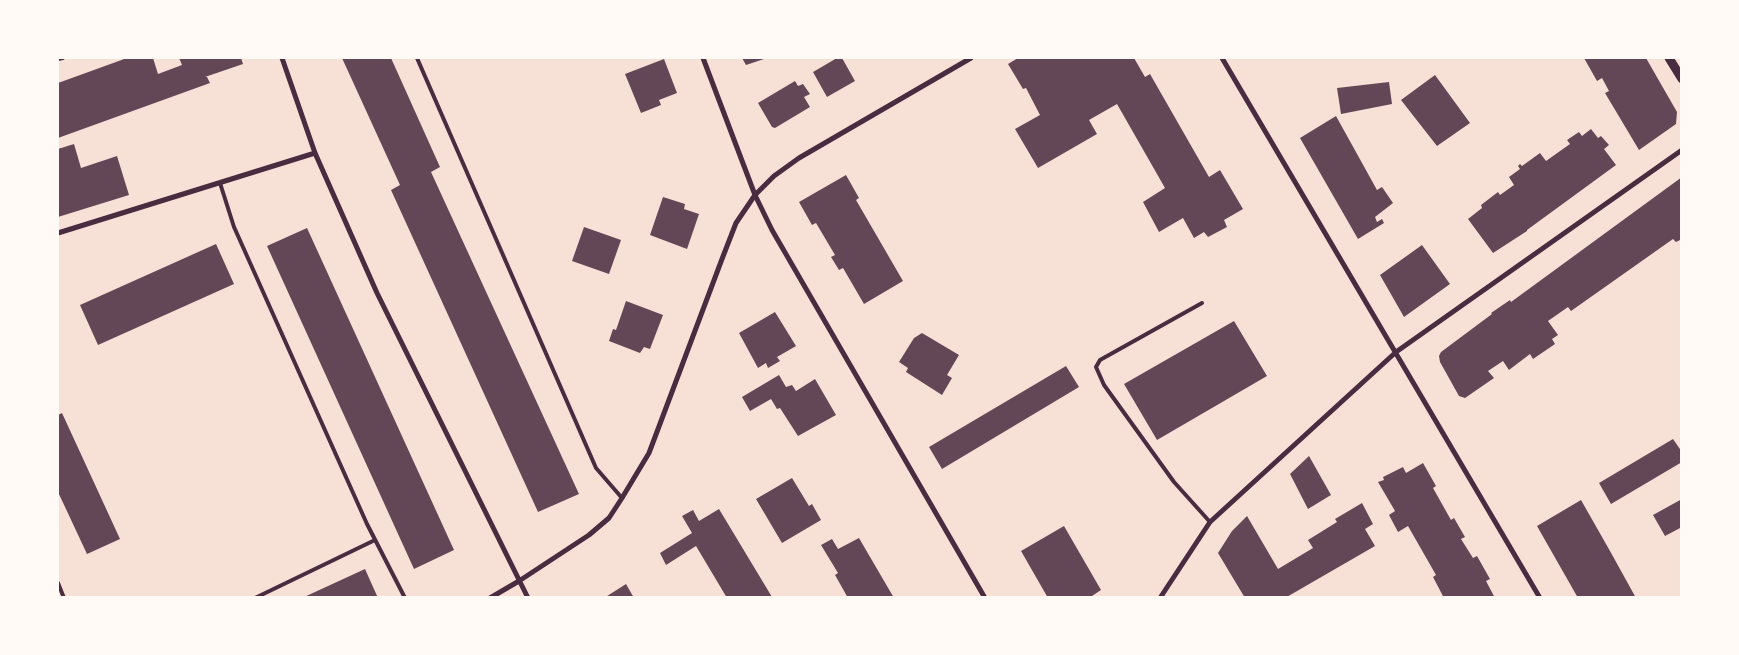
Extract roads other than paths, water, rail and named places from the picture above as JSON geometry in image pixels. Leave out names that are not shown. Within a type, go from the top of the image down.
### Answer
[{"type":"street","points":[[282,58],[315,154],[376,293],[528,598]]},
{"type":"street","points":[[703,58],[755,195],[772,230],[985,598]]},
{"type":"street","points":[[490,598],[589,535],[609,518],[649,453],[736,223],[755,195],[774,176],[799,158],[971,58]]},
{"type":"street","points":[[1222,58],[1540,598]]},
{"type":"street","points":[[1669,58],[1682,79]]},
{"type":"street","points":[[1160,598],[1210,522],[1396,352],[1682,150]]},
{"type":"street","points":[[58,233],[315,154]]},
{"type":"lane","points":[[58,59],[62,58]]},
{"type":"lane","points":[[417,58],[596,468],[622,498]]},
{"type":"lane","points":[[220,183],[234,227],[375,540],[405,598]]},
{"type":"lane","points":[[1202,303],[1100,360],[1096,367],[1104,385],[1174,482],[1210,522]]},
{"type":"lane","points":[[255,598],[375,540]]},
{"type":"lane","points":[[58,583],[64,598]]}]
